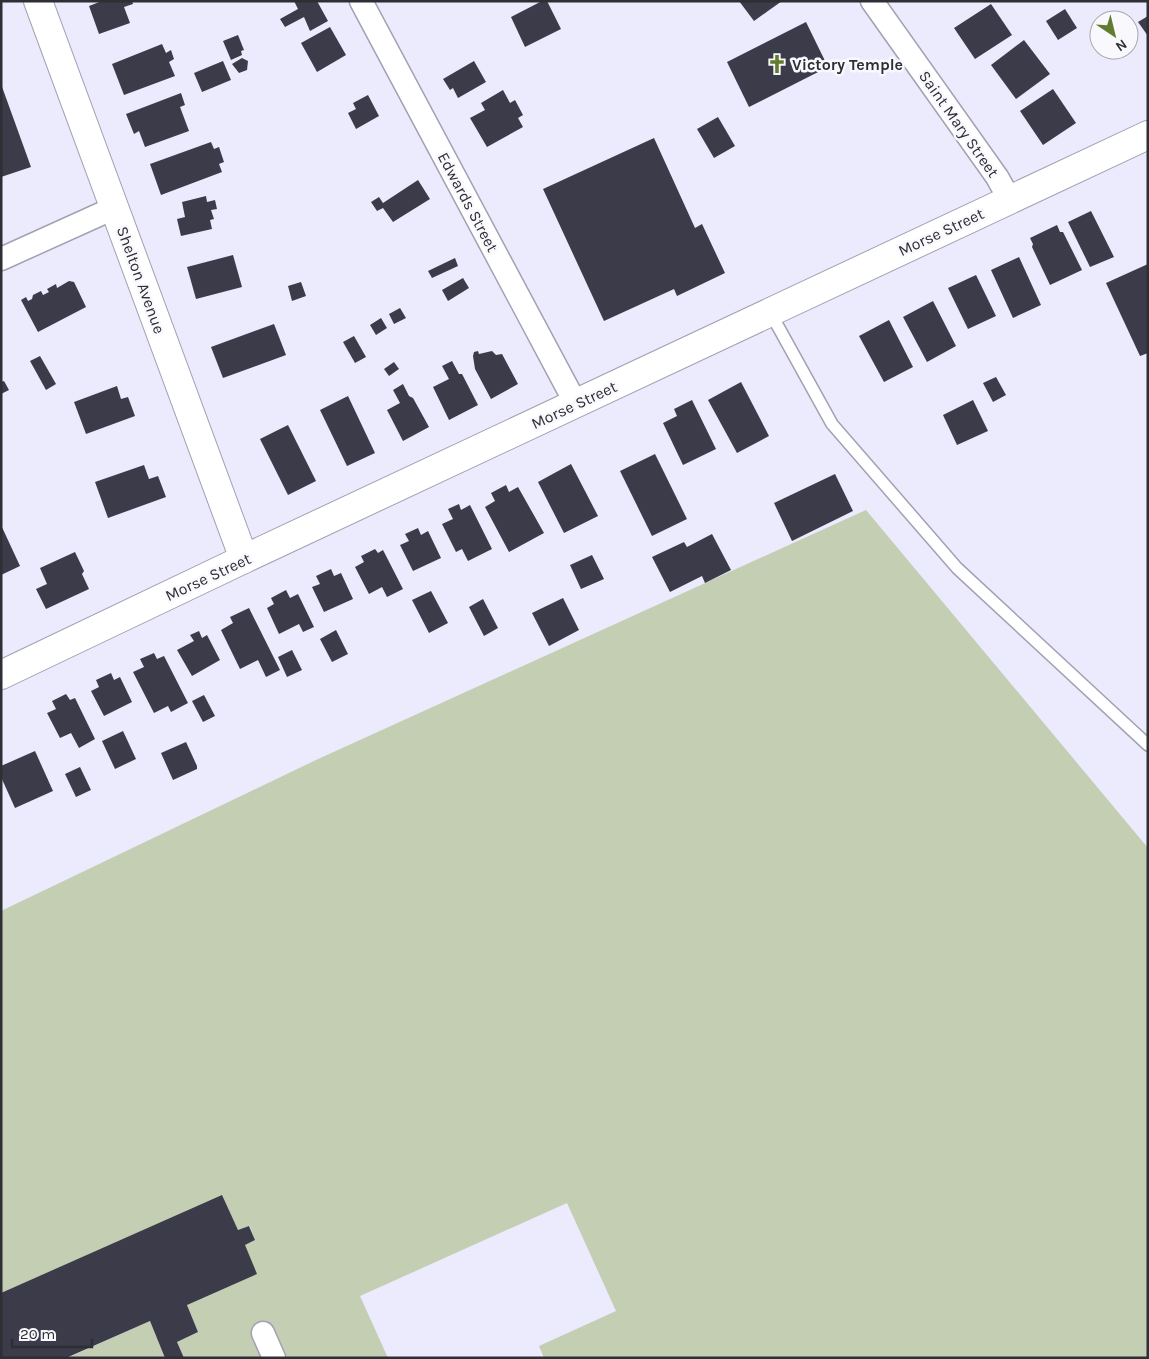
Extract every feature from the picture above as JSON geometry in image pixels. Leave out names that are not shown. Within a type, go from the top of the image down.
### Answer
[{"type":"main road","name":"Shelton Avenue","points":[[38,1],[244,559]]},
{"type":"main road","name":"Morse Street","points":[[1,675],[1148,135]]},
{"type":"street","name":"Edwards Street","points":[[361,1],[576,404]]},
{"type":"street","name":"Saint Mary Street","points":[[872,1],[997,177],[1010,200]]},
{"type":"street","points":[[1,259],[114,208]]},
{"type":"street","points":[[263,1333],[274,1358]]},
{"type":"lane","points":[[770,312],[832,424],[957,568],[1147,742]]},
{"type":"green space","points":[[866,510],[1148,848],[1148,1358],[544,1358],[539,1346],[616,1311],[567,1203],[360,1296],[388,1358],[184,1358],[177,1342],[198,1332],[187,1305],[245,1245],[255,1240],[250,1226],[238,1230],[222,1196],[1,1293],[1,911],[316,760]]},
{"type":"green space","points":[[150,1321],[165,1358],[67,1358]]},
{"type":"building","points":[[102,1],[132,1],[133,4],[124,7],[130,23],[99,34],[89,6]]},
{"type":"building","points":[[294,1],[317,1],[328,21],[310,31],[304,17],[285,27],[280,19],[298,9]]},
{"type":"building","points":[[542,1],[547,1],[561,29],[525,47],[511,17]]},
{"type":"building","points":[[739,1],[782,1],[754,21]]},
{"type":"building","points":[[991,4],[1012,35],[975,59],[954,28]]},
{"type":"building","points":[[1065,9],[1077,28],[1058,40],[1046,21]]},
{"type":"building","points":[[1148,16],[1148,36],[1139,23],[1139,21]]},
{"type":"building","name":"Victory Temple","points":[[806,22],[828,67],[749,107],[727,62]]},
{"type":"building","points":[[330,27],[346,55],[317,72],[301,43]]},
{"type":"building","points":[[238,35],[244,50],[241,51],[242,55],[231,60],[223,41]]},
{"type":"building","points":[[1024,40],[1050,74],[1016,99],[991,65]]},
{"type":"building","points":[[162,44],[166,53],[171,50],[174,59],[169,62],[175,76],[124,95],[112,64]]},
{"type":"building","points":[[242,58],[248,61],[247,70],[239,73],[232,64]]},
{"type":"building","points":[[223,61],[231,80],[202,92],[194,73]]},
{"type":"building","points":[[474,61],[486,82],[458,98],[453,88],[450,90],[443,79]]},
{"type":"building","points":[[1,84],[31,167],[1,177]]},
{"type":"building","points":[[1053,89],[1076,123],[1043,145],[1020,111]]},
{"type":"building","points":[[503,90],[510,103],[515,100],[523,115],[518,118],[523,127],[487,147],[470,118],[485,110],[481,103]]},
{"type":"building","points":[[181,93],[185,105],[180,107],[189,131],[145,147],[139,131],[134,134],[126,114]]},
{"type":"building","points":[[368,95],[379,116],[356,129],[348,113],[356,109],[353,103]]},
{"type":"building","points":[[718,117],[735,146],[714,158],[697,129]]},
{"type":"building","points":[[654,138],[695,228],[702,224],[725,273],[677,296],[674,289],[604,321],[543,189]]},
{"type":"building","points":[[211,142],[214,149],[219,147],[224,162],[219,164],[222,172],[161,195],[150,164]]},
{"type":"building","points":[[418,180],[430,199],[393,222],[383,208],[377,211],[371,202],[379,197],[383,203]]},
{"type":"building","points":[[206,196],[207,202],[215,200],[217,209],[211,210],[214,219],[210,220],[212,229],[181,236],[177,219],[185,217],[182,202]]},
{"type":"building","points":[[1091,211],[1114,257],[1090,267],[1068,222]]},
{"type":"building","points":[[1057,225],[1060,232],[1063,232],[1082,270],[1050,285],[1032,247],[1033,244],[1030,238]]},
{"type":"building","points":[[233,255],[242,287],[196,299],[187,267]]},
{"type":"building","points":[[1019,257],[1041,305],[1013,318],[991,270]]},
{"type":"building","points":[[455,258],[458,266],[432,278],[428,271]]},
{"type":"building","points":[[1148,264],[1148,353],[1140,356],[1106,283]]},
{"type":"building","points":[[976,275],[996,316],[968,329],[948,288]]},
{"type":"building","points":[[463,278],[469,288],[448,301],[442,290]]},
{"type":"building","points":[[69,281],[74,282],[86,307],[38,332],[21,300],[26,297],[28,301],[32,299],[33,295],[41,291],[43,295],[49,292],[47,289],[56,284],[57,288]]},
{"type":"building","points":[[301,282],[306,296],[292,301],[288,286]]},
{"type":"building","points":[[933,301],[956,346],[927,362],[903,317]]},
{"type":"building","points":[[400,308],[406,318],[394,324],[389,314]]},
{"type":"building","points":[[381,318],[387,328],[376,335],[370,325]]},
{"type":"building","points":[[889,320],[913,367],[884,382],[859,336]]},
{"type":"building","points":[[274,324],[286,355],[223,378],[211,347]]},
{"type":"building","points":[[354,336],[366,357],[355,363],[343,342]]},
{"type":"building","points":[[478,351],[479,354],[492,351],[496,355],[502,354],[518,384],[491,399],[475,369],[473,356],[474,352]]},
{"type":"building","points":[[40,356],[56,384],[46,390],[30,361]]},
{"type":"building","points":[[452,361],[459,374],[462,374],[478,405],[449,420],[433,387],[449,379],[442,366]]},
{"type":"building","points":[[394,362],[399,369],[389,376],[384,369]]},
{"type":"building","points":[[996,377],[1006,395],[993,402],[983,383]]},
{"type":"building","points":[[4,381],[9,390],[1,394],[1,382]]},
{"type":"building","points":[[741,382],[769,436],[737,453],[708,400]]},
{"type":"building","points":[[403,384],[429,427],[403,441],[387,410],[400,403],[393,390]]},
{"type":"building","points":[[117,386],[121,399],[128,397],[135,416],[86,434],[74,402]]},
{"type":"building","points":[[348,396],[375,453],[347,466],[320,410]]},
{"type":"building","points":[[692,400],[716,449],[683,465],[663,423],[677,416],[674,409]]},
{"type":"building","points":[[973,400],[988,431],[957,445],[943,415]]},
{"type":"building","points":[[288,425],[316,481],[288,495],[260,439]]},
{"type":"building","points":[[655,454],[687,519],[652,536],[620,471]]},
{"type":"building","points":[[571,464],[598,516],[564,533],[538,482]]},
{"type":"building","points":[[144,465],[149,479],[158,476],[166,497],[108,518],[95,482]]},
{"type":"building","points":[[835,474],[853,511],[792,541],[774,503]]},
{"type":"building","points":[[506,485],[509,492],[518,487],[544,533],[509,552],[485,507],[495,501],[491,493]]},
{"type":"building","points":[[459,504],[461,510],[470,505],[492,549],[468,561],[462,549],[456,552],[442,524],[453,519],[448,509]]},
{"type":"building","points":[[1,525],[20,566],[1,575]]},
{"type":"building","points":[[418,528],[421,535],[428,531],[441,558],[413,571],[400,545],[409,541],[405,534]]},
{"type":"building","points":[[712,534],[731,570],[705,583],[702,576],[670,592],[652,557],[684,542],[687,547]]},
{"type":"building","points":[[375,549],[378,553],[383,550],[403,589],[387,597],[382,587],[369,594],[355,567],[364,562],[361,556]]},
{"type":"building","points":[[75,552],[84,571],[82,574],[89,589],[46,609],[36,589],[47,584],[40,568]]},
{"type":"building","points":[[592,555],[604,579],[581,589],[570,565]]},
{"type":"building","points":[[331,569],[334,576],[341,573],[353,599],[324,612],[312,587],[320,584],[316,576]]},
{"type":"building","points":[[286,590],[290,598],[298,594],[314,627],[303,632],[299,624],[279,634],[267,608],[274,604],[271,598]]},
{"type":"building","points":[[431,591],[448,623],[429,633],[412,600]]},
{"type":"building","points":[[563,598],[579,630],[549,646],[532,613]]},
{"type":"building","points":[[483,599],[498,628],[484,636],[469,607]]},
{"type":"building","points":[[249,608],[280,670],[266,677],[258,660],[240,669],[221,630],[233,623],[230,617]]},
{"type":"building","points":[[336,630],[348,654],[332,662],[320,639]]},
{"type":"building","points":[[199,631],[202,638],[207,635],[220,660],[192,676],[177,650],[194,641],[190,635]]},
{"type":"building","points":[[292,650],[302,670],[287,677],[278,657]]},
{"type":"building","points":[[154,653],[157,659],[164,656],[188,703],[171,712],[168,706],[154,713],[133,672],[144,667],[140,659]]},
{"type":"building","points":[[111,673],[114,680],[120,677],[132,702],[104,716],[91,691],[99,687],[96,680]]},
{"type":"building","points":[[66,694],[70,700],[75,698],[95,739],[79,748],[71,733],[60,738],[47,713],[56,709],[52,701]]},
{"type":"building","points":[[204,695],[215,716],[203,722],[192,701]]},
{"type":"building","points":[[123,731],[136,759],[115,769],[102,741]]},
{"type":"building","points":[[186,742],[197,769],[173,780],[161,753]]},
{"type":"building","points":[[35,751],[53,791],[15,808],[1,777],[1,766]]},
{"type":"building","points":[[80,767],[91,790],[76,797],[65,774]]},
{"type":"building","points":[[222,1195],[238,1230],[249,1226],[255,1240],[245,1245],[257,1274],[187,1305],[198,1332],[177,1342],[184,1358],[165,1358],[150,1321],[66,1358],[1,1358],[1,1293]]},
{"type":"place","name":"Victory Temple","points":[[777,64]]}]
